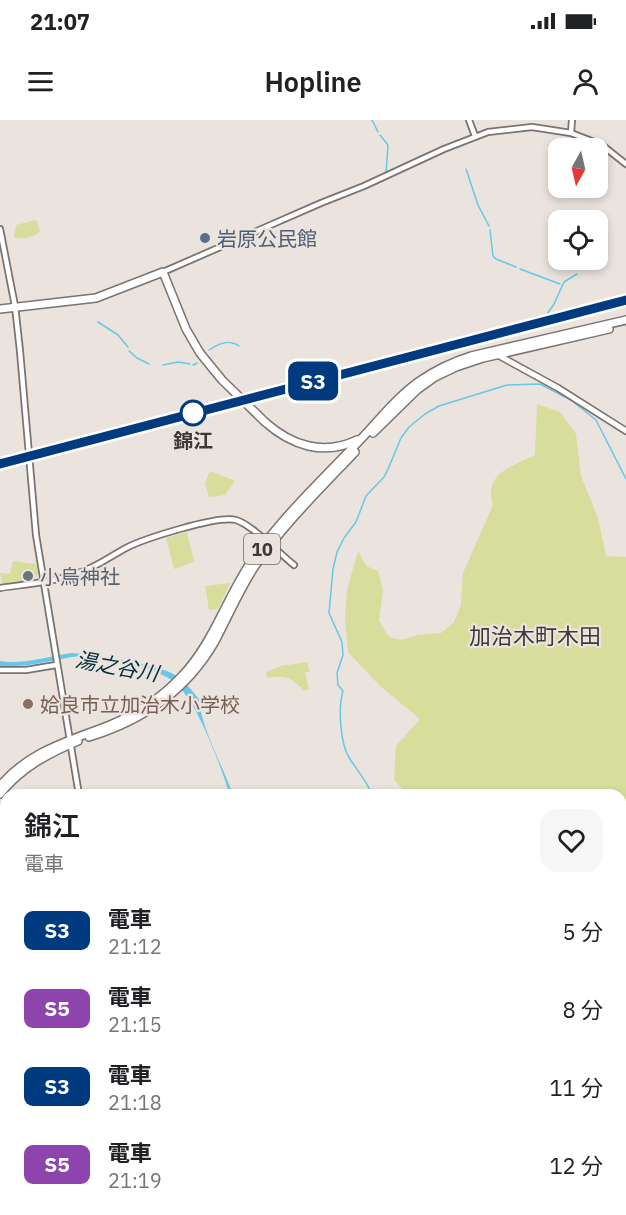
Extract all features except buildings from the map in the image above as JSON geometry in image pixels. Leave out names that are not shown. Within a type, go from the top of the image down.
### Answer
[{"type":"highway","points":[[0,309],[96,298],[163,272]]},
{"type":"highway","name":"10","points":[[163,272],[186,329],[200,353],[222,380],[265,422],[291,441],[307,447],[333,448],[373,433]]},
{"type":"highway","name":"10","points":[[0,786],[25,762],[69,742],[126,723],[156,706],[184,678],[214,642],[247,579],[280,525],[395,403],[421,380],[448,364],[626,320]]},
{"type":"highway","name":"10","points":[[268,544],[373,433],[417,390],[435,377],[493,353],[517,350],[626,325]]},
{"type":"highway","points":[[331,470],[339,456],[333,448]]},
{"type":"highway","name":"10","points":[[4,789],[29,766],[69,742]]},
{"type":"main road","points":[[515,364],[512,356],[517,350]]},
{"type":"main road","points":[[493,353],[558,388],[626,431]]},
{"type":"street","points":[[470,120],[475,136]]},
{"type":"street","points":[[572,120],[572,133]]},
{"type":"street","points":[[163,272],[488,132],[528,127],[572,133],[602,145],[626,164]]},
{"type":"street","points":[[0,229],[15,306],[42,581],[78,789]]},
{"type":"street","points":[[0,588],[80,573],[144,540],[231,519],[241,522],[294,565]]},
{"type":"street","points":[[0,670],[26,670],[56,664]]},
{"type":"green space","points":[[36,220],[40,231],[28,238],[14,238],[16,225]]},
{"type":"green space","points":[[537,404],[560,412],[576,434],[581,476],[598,518],[606,556],[626,557],[626,789],[403,789],[394,780],[396,746],[420,719],[380,686],[348,652],[345,619],[347,590],[358,551],[366,566],[378,571],[383,590],[379,621],[389,637],[401,640],[418,635],[441,633],[454,622],[461,605],[463,573],[493,505],[492,485],[502,472],[535,455]]},
{"type":"green space","points":[[210,471],[235,481],[225,495],[209,497],[205,483]]},
{"type":"green space","points":[[187,532],[194,562],[174,569],[166,538]]},
{"type":"green space","points":[[13,561],[36,564],[38,573],[34,580],[3,585],[0,573],[10,574]]},
{"type":"green space","points":[[230,583],[218,609],[209,610],[205,586]]},
{"type":"green space","points":[[307,662],[310,671],[305,673],[309,689],[304,691],[288,678],[267,678],[266,672],[281,666]]},
{"type":"water","points":[[72,653],[141,664],[175,675],[199,699],[208,734],[231,789],[228,789],[198,715],[180,687],[170,679],[149,670],[100,658],[72,657],[27,665],[0,666],[0,661],[27,661]]},
{"type":"waterway","points":[[372,120],[378,132]]},
{"type":"waterway","points":[[380,135],[388,145],[386,173]]},
{"type":"waterway","points":[[466,169],[478,205],[489,226]]},
{"type":"waterway","points":[[490,230],[493,256],[516,267]]},
{"type":"waterway","points":[[520,269],[560,284]]},
{"type":"waterway","points":[[543,320],[554,304],[564,282],[577,274]]},
{"type":"waterway","points":[[98,322],[118,335],[128,347]]},
{"type":"waterway","points":[[209,350],[224,343],[239,346]]},
{"type":"waterway","points":[[129,351],[149,364]]},
{"type":"waterway","points":[[163,365],[178,362],[190,364]]},
{"type":"waterway","points":[[193,365],[197,363]]},
{"type":"waterway","points":[[369,789],[347,753],[342,736],[340,716],[343,691],[338,685],[337,673],[343,655],[342,642],[329,613],[333,569],[337,552],[356,522],[366,496],[384,477],[401,438],[409,427],[439,406],[507,385],[540,384],[571,400],[596,420],[626,479]]},
{"type":"railway","points":[[0,464],[626,300]]},
{"type":"train","name":"S3","points":[[0,464],[626,300]]},
{"type":"place","name":"岩原公民館","points":[[205,238]]},
{"type":"place","name":"錦江","points":[[193,413]]},
{"type":"place","name":"小烏神社","points":[[28,576]]},
{"type":"place","name":"姶良市立加治木小学校","points":[[28,704]]},
{"type":"district","name":"加治木町木田","points":[[535,635]]},
{"type":"water label","name":"湯之谷川","points":[[117,666]]}]
